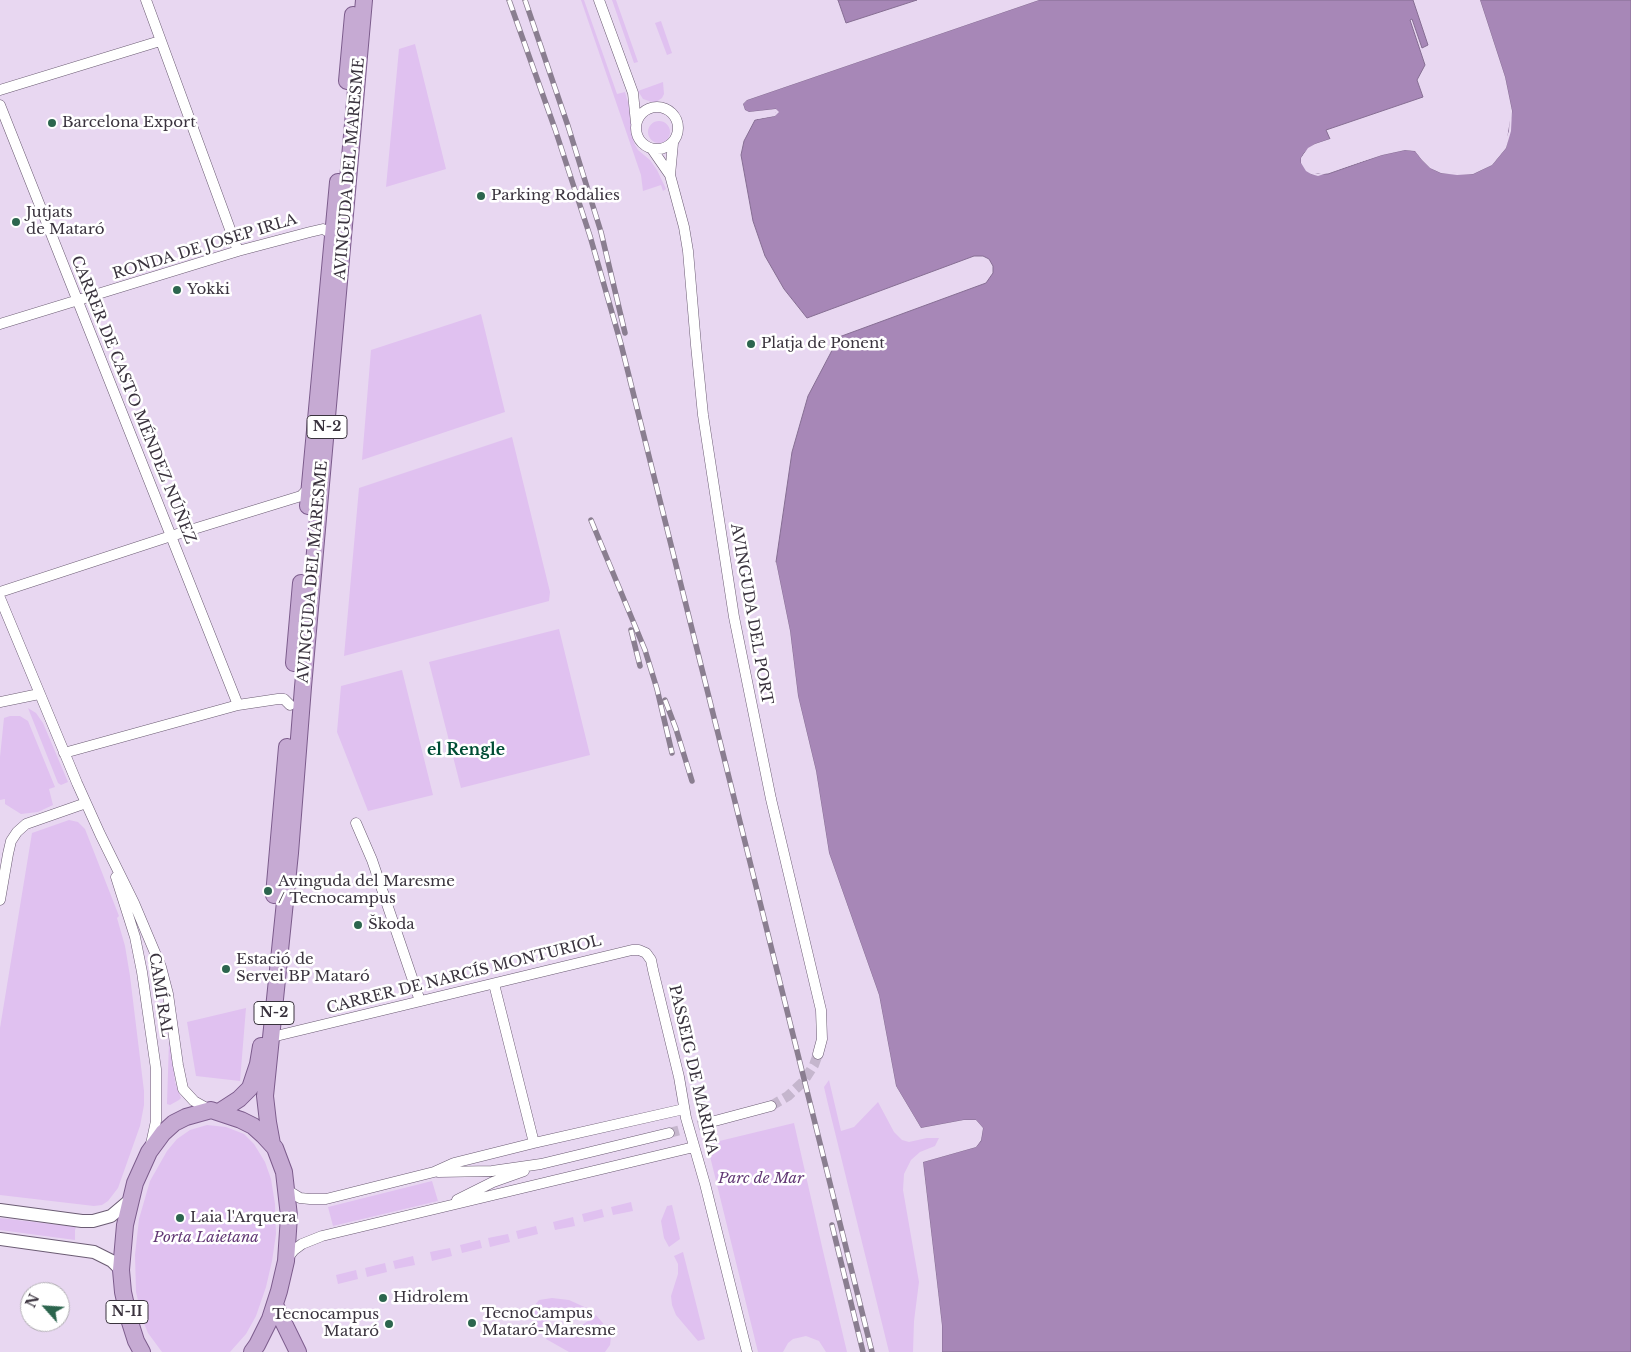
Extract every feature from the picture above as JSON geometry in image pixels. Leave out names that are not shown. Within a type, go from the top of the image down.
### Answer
[{"type":"main road","name":"AVINGUDA DEL MARESME","points":[[215,1111],[232,1105],[250,1088],[258,1064],[262,1040],[290,705],[354,0]]},
{"type":"main road","name":"AVINGUDA DEL MARESME","points":[[272,1144],[265,1096],[290,853],[364,0]]},
{"type":"main road","points":[[215,1111],[253,1126],[272,1144],[282,1166],[287,1190],[289,1220],[286,1261],[275,1305],[264,1332],[252,1352]]},
{"type":"main road","name":"N-II","points":[[142,1352],[136,1341],[129,1319],[123,1292],[121,1270],[123,1238],[135,1183],[149,1152],[163,1133],[186,1117],[215,1111]]},
{"type":"main road","points":[[275,1305],[298,1352]]},
{"type":"street","points":[[146,0],[238,251]]},
{"type":"street","points":[[599,0],[632,93],[636,124],[638,137],[641,142],[652,149],[663,149],[673,143],[677,137],[678,122],[674,116],[663,108],[651,108],[641,114],[636,124]]},
{"type":"street","points":[[0,90],[160,41]]},
{"type":"street","points":[[632,93],[651,108]]},
{"type":"street","name":"CARRER DE CASTO MÉNDEZ NÚÑEZ","points":[[0,105],[238,705]]},
{"type":"street","name":"AVINGUDA DEL PORT","points":[[670,175],[673,143]]},
{"type":"street","name":"AVINGUDA DEL PORT","points":[[652,149],[670,175],[684,227],[688,251],[703,415],[734,617],[772,799],[821,1010],[823,1032],[818,1054]]},
{"type":"street","name":"RONDA DE JOSEP IRLA","points":[[0,324],[238,251],[323,229],[332,234]]},
{"type":"street","points":[[0,592],[301,496],[310,487]]},
{"type":"street","name":"CAMÍ RAL","points":[[0,598],[64,753],[106,847],[134,903],[160,967],[168,994],[183,1089],[194,1101],[215,1111]]},
{"type":"street","points":[[0,702],[39,694]]},
{"type":"street","points":[[64,753],[238,705],[284,699],[290,705]]},
{"type":"street","points":[[0,900],[11,841],[17,832],[26,824],[86,803]]},
{"type":"street","points":[[356,823],[372,860],[420,1001]]},
{"type":"street","name":"CAMÍ RAL","points":[[106,847],[135,937],[156,1069],[156,1121],[149,1152]]},
{"type":"street","name":"CARRER DE NARCÍS MONTURIOL","points":[[272,1037],[632,950],[640,950],[646,953],[651,960],[653,970]]},
{"type":"street","name":"PASSEIG DE MARINA","points":[[653,970],[679,1077],[684,1109],[704,1180],[747,1352]]},
{"type":"street","points":[[494,984],[534,1143]]},
{"type":"street","points":[[711,1122],[771,1106]]},
{"type":"street","points":[[287,1190],[300,1198],[310,1200],[326,1199],[434,1172],[454,1163],[684,1109]]},
{"type":"street","points":[[434,1172],[492,1171],[541,1164],[670,1133]]},
{"type":"street","points":[[286,1261],[294,1250],[310,1240],[694,1147]]},
{"type":"street","points":[[442,1207],[493,1182],[541,1164]]},
{"type":"street","points":[[0,1210],[94,1221],[111,1216],[130,1200]]},
{"type":"street","points":[[0,1239],[94,1252],[112,1261],[121,1270]]},
{"type":"green space","points":[[581,0],[584,0],[617,94],[625,92],[630,109],[634,143],[657,170],[666,189],[663,191],[661,185],[643,191],[641,175]]},
{"type":"green space","points":[[612,0],[616,0],[638,62],[634,63]]},
{"type":"green space","points":[[661,21],[672,53],[667,55],[655,23]]},
{"type":"green space","points":[[415,44],[446,169],[386,187],[399,49]]},
{"type":"green space","points":[[663,82],[664,94],[656,102],[643,99],[638,91]]},
{"type":"green space","points":[[659,121],[667,124],[670,132],[667,140],[659,143],[651,140],[648,132],[651,124]]},
{"type":"green space","points":[[481,314],[505,412],[362,460],[371,350]]},
{"type":"green space","points":[[512,437],[550,592],[549,601],[344,656],[359,488]]},
{"type":"green space","points":[[559,629],[590,755],[461,788],[429,662]]},
{"type":"green space","points":[[402,670],[433,795],[368,811],[337,732],[341,686]]},
{"type":"green space","points":[[28,708],[36,713],[43,723],[68,782],[61,785],[58,783]]},
{"type":"green space","points":[[20,716],[28,721],[55,787],[49,789],[53,805],[38,812],[21,814],[5,804],[5,799],[0,800],[0,757],[4,718]]},
{"type":"green space","points":[[69,820],[78,822],[85,829],[119,916],[117,918],[125,946],[130,976],[144,1091],[144,1105],[140,1126],[118,1188],[108,1201],[102,1205],[94,1206],[0,1195],[0,1028],[32,833]]},
{"type":"green space","points":[[246,1008],[240,1081],[196,1076],[187,1022]]},
{"type":"green space","points":[[169,1041],[171,1042],[175,1082],[181,1098],[170,1105],[167,1104]]},
{"type":"green space","points":[[829,1080],[841,1131],[854,1127],[878,1102],[894,1132],[902,1140],[909,1142],[927,1138],[939,1138],[935,1146],[920,1152],[911,1160],[904,1174],[903,1190],[919,1282],[914,1321],[913,1352],[889,1352],[824,1087]]},
{"type":"green space","name":"Parc de Mar","points":[[794,1123],[847,1352],[826,1352],[819,1341],[806,1336],[793,1339],[788,1343],[783,1352],[758,1352],[707,1144]]},
{"type":"green space","name":"Porta Laietana","points":[[207,1125],[226,1127],[244,1134],[254,1144],[265,1162],[271,1179],[275,1204],[276,1234],[272,1261],[266,1287],[256,1316],[246,1334],[230,1352],[162,1352],[148,1333],[136,1292],[135,1255],[139,1219],[150,1181],[167,1151],[177,1139],[190,1130]]},
{"type":"green space","points":[[432,1181],[438,1201],[333,1226],[328,1207]]},
{"type":"green space","points":[[631,1202],[633,1211],[613,1215],[611,1207]]},
{"type":"green space","points":[[672,1205],[680,1239],[669,1247],[664,1238],[661,1221],[667,1206]]},
{"type":"green space","points":[[602,1209],[604,1217],[584,1222],[582,1214]]},
{"type":"green space","points":[[573,1217],[575,1226],[555,1230],[553,1222]]},
{"type":"green space","points":[[0,1218],[76,1227],[75,1240],[0,1230]]},
{"type":"green space","points":[[536,1226],[538,1234],[518,1239],[516,1231]]},
{"type":"green space","points":[[508,1234],[510,1242],[490,1247],[488,1238]]},
{"type":"green space","points":[[480,1240],[482,1248],[462,1253],[460,1245]]},
{"type":"green space","points":[[450,1248],[452,1256],[432,1261],[430,1252]]},
{"type":"green space","points":[[683,1252],[705,1339],[698,1341],[676,1315],[672,1305],[671,1296],[678,1274],[678,1264],[674,1256]]},
{"type":"green space","points":[[413,1256],[415,1265],[395,1269],[393,1261]]},
{"type":"green space","points":[[385,1263],[387,1272],[367,1277],[365,1268]]},
{"type":"green space","points":[[356,1270],[358,1279],[338,1284],[336,1275]]},
{"type":"green space","points":[[552,1298],[569,1300],[589,1309],[587,1312],[548,1321],[539,1331],[532,1319],[532,1308],[539,1300]]},
{"type":"green space","points":[[596,1315],[607,1328],[611,1337],[610,1345],[605,1352],[569,1352],[546,1339],[553,1330],[574,1331]]},
{"type":"shaded area","points":[[838,0],[917,0],[846,23]]},
{"type":"shaded area","points":[[1039,0],[1413,0],[1428,45],[1422,48],[1412,19],[1410,20],[1425,65],[1417,80],[1423,97],[1326,130],[1330,139],[1315,144],[1304,153],[1301,163],[1311,174],[1328,174],[1382,155],[1405,150],[1415,151],[1430,168],[1441,173],[1473,174],[1492,165],[1506,148],[1512,111],[1505,77],[1480,0],[1631,0],[1631,1352],[942,1352],[942,1326],[923,1162],[976,1147],[981,1141],[983,1128],[976,1120],[964,1120],[921,1128],[896,1086],[879,995],[829,853],[816,771],[798,696],[790,631],[776,562],[792,452],[808,396],[839,337],[986,283],[993,273],[993,266],[989,259],[983,256],[974,256],[807,318],[784,289],[765,256],[753,221],[741,155],[744,141],[755,120],[775,116],[776,109],[749,112],[745,110],[743,104],[747,100]]},
{"type":"pier","points":[[1031,0],[1039,0],[747,100],[743,104],[745,110],[749,112],[776,109],[779,112],[775,116],[752,120],[754,117],[776,112],[749,114],[743,111],[741,103],[747,98]]},
{"type":"pier","points":[[1478,0],[1480,0],[1505,77],[1512,111],[1511,131],[1506,148],[1492,165],[1473,174],[1441,173],[1430,168],[1415,151],[1405,150],[1382,155],[1318,176],[1306,171],[1301,163],[1301,158],[1308,148],[1330,139],[1331,142],[1316,146],[1306,154],[1304,162],[1312,172],[1318,174],[1382,153],[1405,148],[1416,149],[1423,159],[1432,166],[1457,173],[1473,171],[1490,163],[1503,147],[1509,131],[1510,111],[1503,77]]},
{"type":"pier","points":[[776,562],[790,631],[798,696],[816,771],[829,853],[879,995],[896,1086],[921,1128],[964,1120],[976,1120],[983,1128],[981,1140],[976,1147],[923,1162],[942,1326],[942,1352],[939,1352],[939,1326],[920,1162],[974,1145],[979,1139],[981,1129],[975,1123],[965,1122],[920,1130],[894,1087],[877,996],[827,853],[814,771],[796,696],[787,631],[773,564]]},
{"type":"tunnel","points":[[771,1106],[788,1096],[803,1082],[814,1065],[818,1054]]},
{"type":"tunnel","points":[[669,1133],[711,1122]]},
{"type":"railway","points":[[509,0],[555,129],[590,236],[621,344],[872,1352]]},
{"type":"railway","points":[[525,0],[568,126],[601,232],[625,333]]},
{"type":"railway","points":[[591,520],[645,650],[657,689],[672,753]]},
{"type":"railway","points":[[631,630],[640,666]]},
{"type":"railway","points":[[665,700],[692,781]]},
{"type":"railway","points":[[832,1225],[863,1352]]},
{"type":"place","name":"Barcelona Export","points":[[52,123]]},
{"type":"place","name":"Parking Rodalies","points":[[481,196]]},
{"type":"place","name":"Jutjats de Mataró","points":[[16,222]]},
{"type":"place","name":"Yokki","points":[[177,290]]},
{"type":"place","name":"Platja de Ponent","points":[[751,344]]},
{"type":"place","name":"Avinguda del Maresme / Tecnocampus","points":[[268,891]]},
{"type":"place","name":"Škoda","points":[[358,925]]},
{"type":"place","name":"Estació de Servei BP Mataró","points":[[226,969]]},
{"type":"place","name":"Laia l'Arquera","points":[[180,1218]]},
{"type":"place","name":"Hidrolem","points":[[383,1298]]},
{"type":"place","name":"TecnoCampus Mataró-Maresme","points":[[472,1323]]},
{"type":"place","name":"Tecnocampus Mataró","points":[[389,1324]]},
{"type":"district","name":"el Rengle","points":[[466,750]]}]
